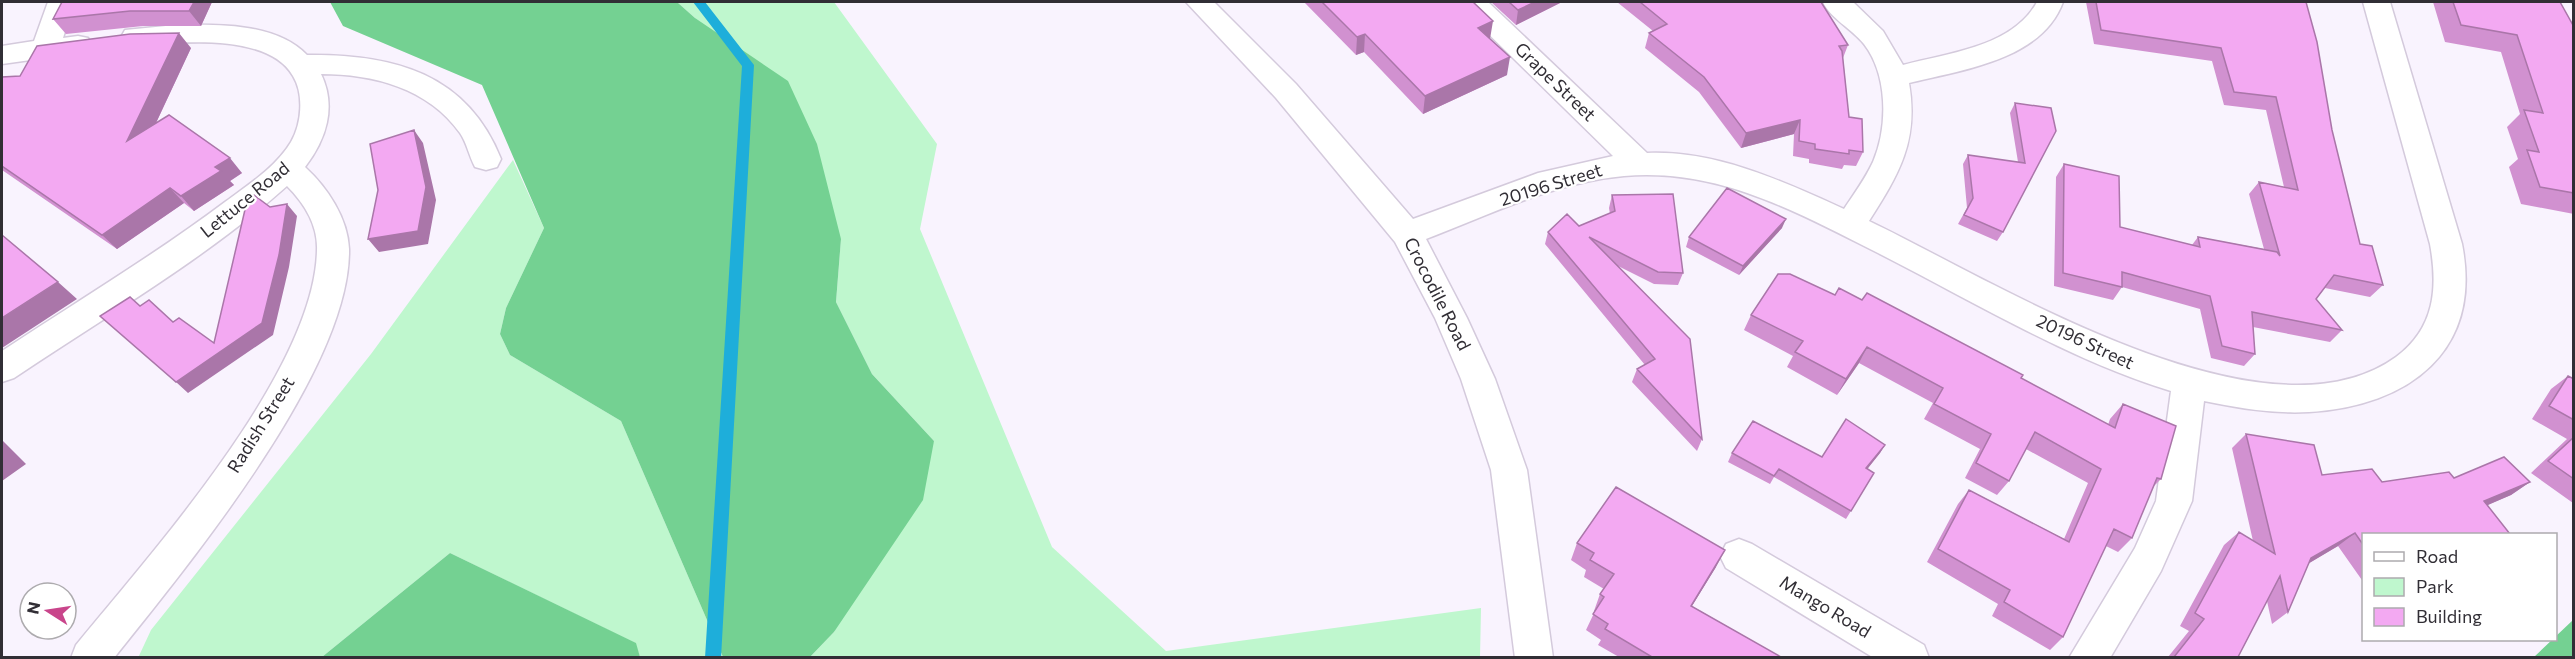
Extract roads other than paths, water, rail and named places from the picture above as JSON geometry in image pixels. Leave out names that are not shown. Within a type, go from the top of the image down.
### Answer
[{"type":"street","points":[[45,50],[61,2]]},
{"type":"street","name":"Crocodile Road","points":[[1199,2],[1286,91],[1407,234],[1479,379],[1509,470],[1534,657]]},
{"type":"street","name":"Grape Street","points":[[1472,2],[1638,163]]},
{"type":"street","points":[[1836,2],[1863,24],[1878,42],[1887,58],[1893,77],[1897,114],[1891,156],[1850,225]]},
{"type":"street","points":[[1893,77],[1992,50],[2021,36],[2039,21],[2050,2]]},
{"type":"street","name":"20196 Street","points":[[1407,234],[1555,180],[1590,170],[1638,163],[1672,164],[1715,170],[1763,186],[1850,225],[2077,340],[2137,367],[2189,384],[2245,395],[2283,399],[2324,397],[2363,389],[2394,376],[2419,360],[2433,342],[2445,316],[2451,286],[2447,256],[2377,2]]},
{"type":"street","points":[[2,55],[177,34],[235,36],[272,45],[301,65],[336,63],[365,67],[384,71],[428,87],[449,101],[472,127],[486,159]]},
{"type":"street","name":"Lettuce Road","points":[[2,368],[213,228],[288,169],[304,148],[312,129],[315,110],[312,83],[301,65]]},
{"type":"street","name":"Radish Street","points":[[90,657],[198,521],[242,460],[303,356],[320,320],[330,287],[333,250],[325,211],[310,188],[288,169]]},
{"type":"street","points":[[2088,657],[2148,559],[2174,501],[2189,384]]},
{"type":"street","name":"Mango Road","points":[[1739,556],[1910,657]]},
{"type":"waterway","points":[[699,2],[748,65],[713,658]]}]
